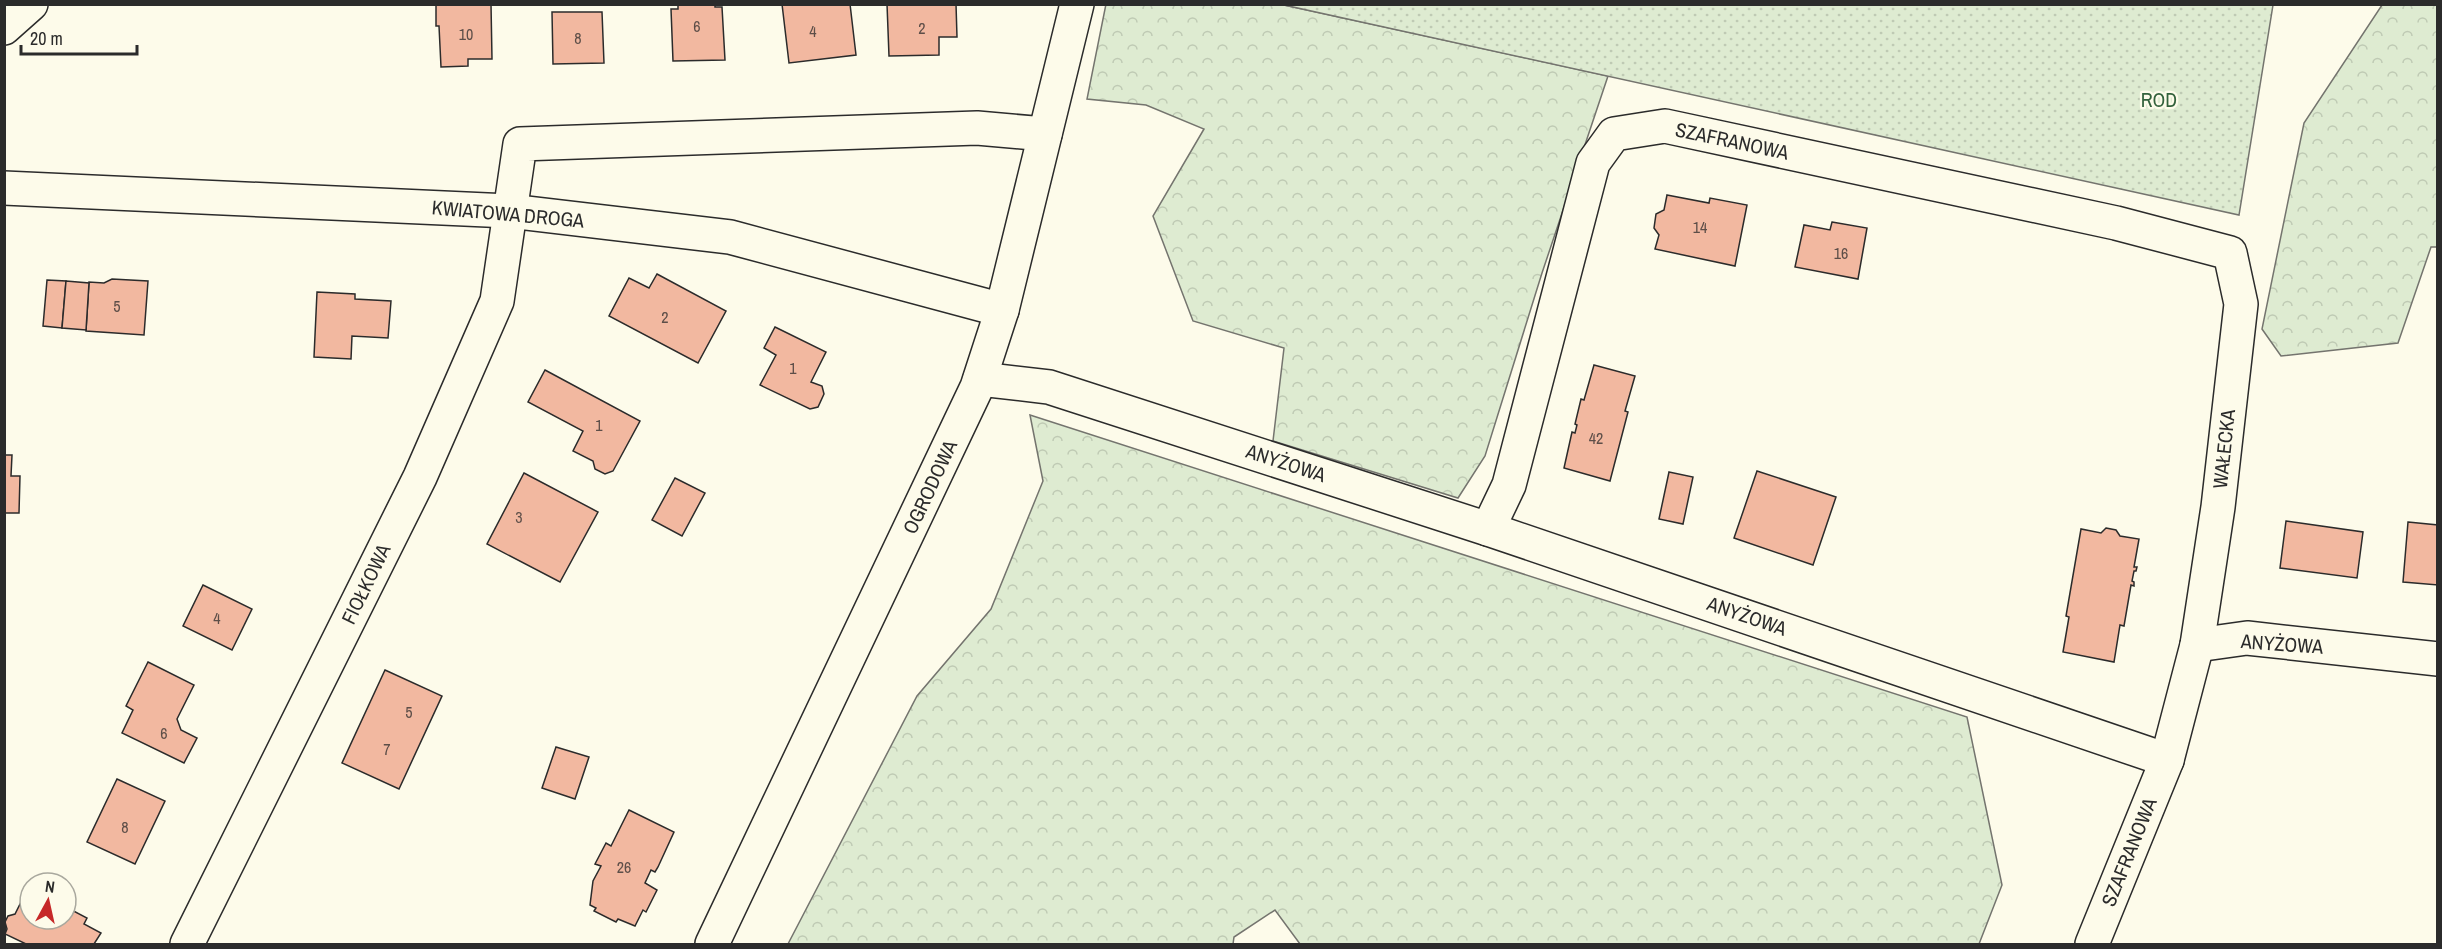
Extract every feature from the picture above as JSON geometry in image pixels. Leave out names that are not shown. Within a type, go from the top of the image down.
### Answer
[{"type":"street","points":[[4,28],[31,4]]},
{"type":"street","name":"OGRODOWA","points":[[712,945],[980,379],[1002,310],[1077,4]]},
{"type":"street","name":"SZAFRANOWA","points":[[1488,529],[1509,485],[1593,163],[1614,134],[1665,126],[2116,223],[2230,253]]},
{"type":"street","name":"FIOŁKOWA","points":[[187,945],[420,477],[497,302],[520,144],[977,128],[1045,134]]},
{"type":"street","name":"KWIATOWA DROGA","points":[[4,188],[509,211],[730,237],[1002,310]]},
{"type":"street","name":"WAŁECKA","points":[[2197,645],[2218,507],[2241,304],[2230,253]]},
{"type":"street","name":"ANYŻOWA","points":[[980,379],[1049,387],[1488,529],[2167,760]]},
{"type":"street","name":"ANYŻOWA","points":[[2197,645],[2247,638],[2438,659]]},
{"type":"street","points":[[2167,760],[2197,645]]},
{"type":"street","name":"SZAFRANOWA","points":[[2092,945],[2167,760]]},
{"type":"green space","points":[[1106,4],[1284,5],[1608,76],[1542,273],[1485,456],[1458,498],[1273,441],[1284,348],[1193,321],[1153,216],[1204,129],[1146,105],[1087,99]]},
{"type":"green space","name":"ROD","points":[[1284,5],[2273,5],[2239,215]]},
{"type":"green space","points":[[2382,5],[2437,5],[2437,247],[2431,247],[2398,343],[2281,356],[2262,329],[2304,123]]},
{"type":"green space","points":[[1030,415],[1967,717],[2002,885],[1979,944],[1300,944],[1275,910],[1234,937],[1233,944],[788,944],[917,696],[991,609],[1043,481]]},
{"type":"building","points":[[436,4],[491,4],[492,59],[468,59],[468,66],[441,67]]},
{"type":"building","points":[[678,4],[715,4],[715,7],[722,7],[725,60],[673,61],[671,9],[678,9]]},
{"type":"building","points":[[782,4],[850,4],[856,55],[789,63]]},
{"type":"building","points":[[887,4],[956,4],[957,37],[939,37],[939,55],[889,56]]},
{"type":"building","points":[[552,12],[602,12],[604,63],[553,64]]},
{"type":"building","points":[[1667,195],[1709,203],[1710,198],[1747,205],[1735,266],[1655,249],[1659,235],[1654,228],[1656,214],[1664,210]]},
{"type":"building","points":[[1832,222],[1867,228],[1858,279],[1795,267],[1804,225],[1830,230]]},
{"type":"building","points":[[657,274],[726,311],[698,363],[609,316],[629,278],[649,288]]},
{"type":"building","points":[[112,279],[148,281],[144,335],[86,331],[89,282],[104,283]]},
{"type":"building","points":[[47,280],[66,281],[62,328],[43,326]]},
{"type":"building","points":[[66,281],[89,283],[86,330],[62,328]]},
{"type":"building","points":[[317,292],[355,294],[355,299],[391,301],[388,338],[352,336],[351,359],[314,357]]},
{"type":"building","points":[[775,327],[826,352],[811,382],[822,386],[824,394],[818,407],[810,409],[760,385],[776,355],[764,348]]},
{"type":"building","points":[[1594,365],[1635,376],[1610,481],[1564,468],[1572,432],[1575,433],[1577,425],[1575,424],[1581,399],[1584,400]]},
{"type":"building","points":[[545,370],[640,421],[613,471],[605,474],[595,469],[593,461],[573,451],[583,431],[528,402]]},
{"type":"building","points":[[4,455],[12,455],[11,476],[20,476],[19,513],[4,513]]},
{"type":"building","points":[[1757,471],[1836,497],[1813,565],[1734,538]]},
{"type":"building","points":[[1669,472],[1693,477],[1683,524],[1659,519]]},
{"type":"building","points":[[524,473],[598,512],[560,582],[487,544]]},
{"type":"building","points":[[675,478],[705,493],[682,536],[652,520]]},
{"type":"building","points":[[2286,521],[2363,532],[2357,578],[2280,568]]},
{"type":"building","points":[[2408,522],[2438,525],[2438,585],[2403,582]]},
{"type":"building","points":[[2106,528],[2116,530],[2120,536],[2139,539],[2134,567],[2137,567],[2132,581],[2134,586],[2131,585],[2124,626],[2120,625],[2114,662],[2063,652],[2069,617],[2066,616],[2081,529],[2101,533]]},
{"type":"building","points":[[203,585],[252,609],[232,650],[183,626]]},
{"type":"building","points":[[148,662],[194,685],[177,719],[181,730],[197,738],[184,763],[122,733],[133,710],[126,706]]},
{"type":"building","points":[[385,670],[442,696],[399,789],[342,763]]},
{"type":"building","points":[[556,747],[589,757],[575,799],[542,788]]},
{"type":"building","points":[[117,779],[165,801],[135,864],[87,842]]},
{"type":"building","points":[[629,810],[674,832],[658,867],[655,872],[651,870],[645,883],[657,890],[646,912],[643,910],[635,926],[618,919],[616,922],[594,911],[596,908],[590,905],[593,881],[601,866],[595,864],[606,843],[611,846]]},
{"type":"building","points":[[18,908],[18,931],[78,931],[78,913],[87,918],[84,924],[101,933],[94,944],[26,944],[5,934],[7,929],[5,922],[8,916],[15,914]]}]
